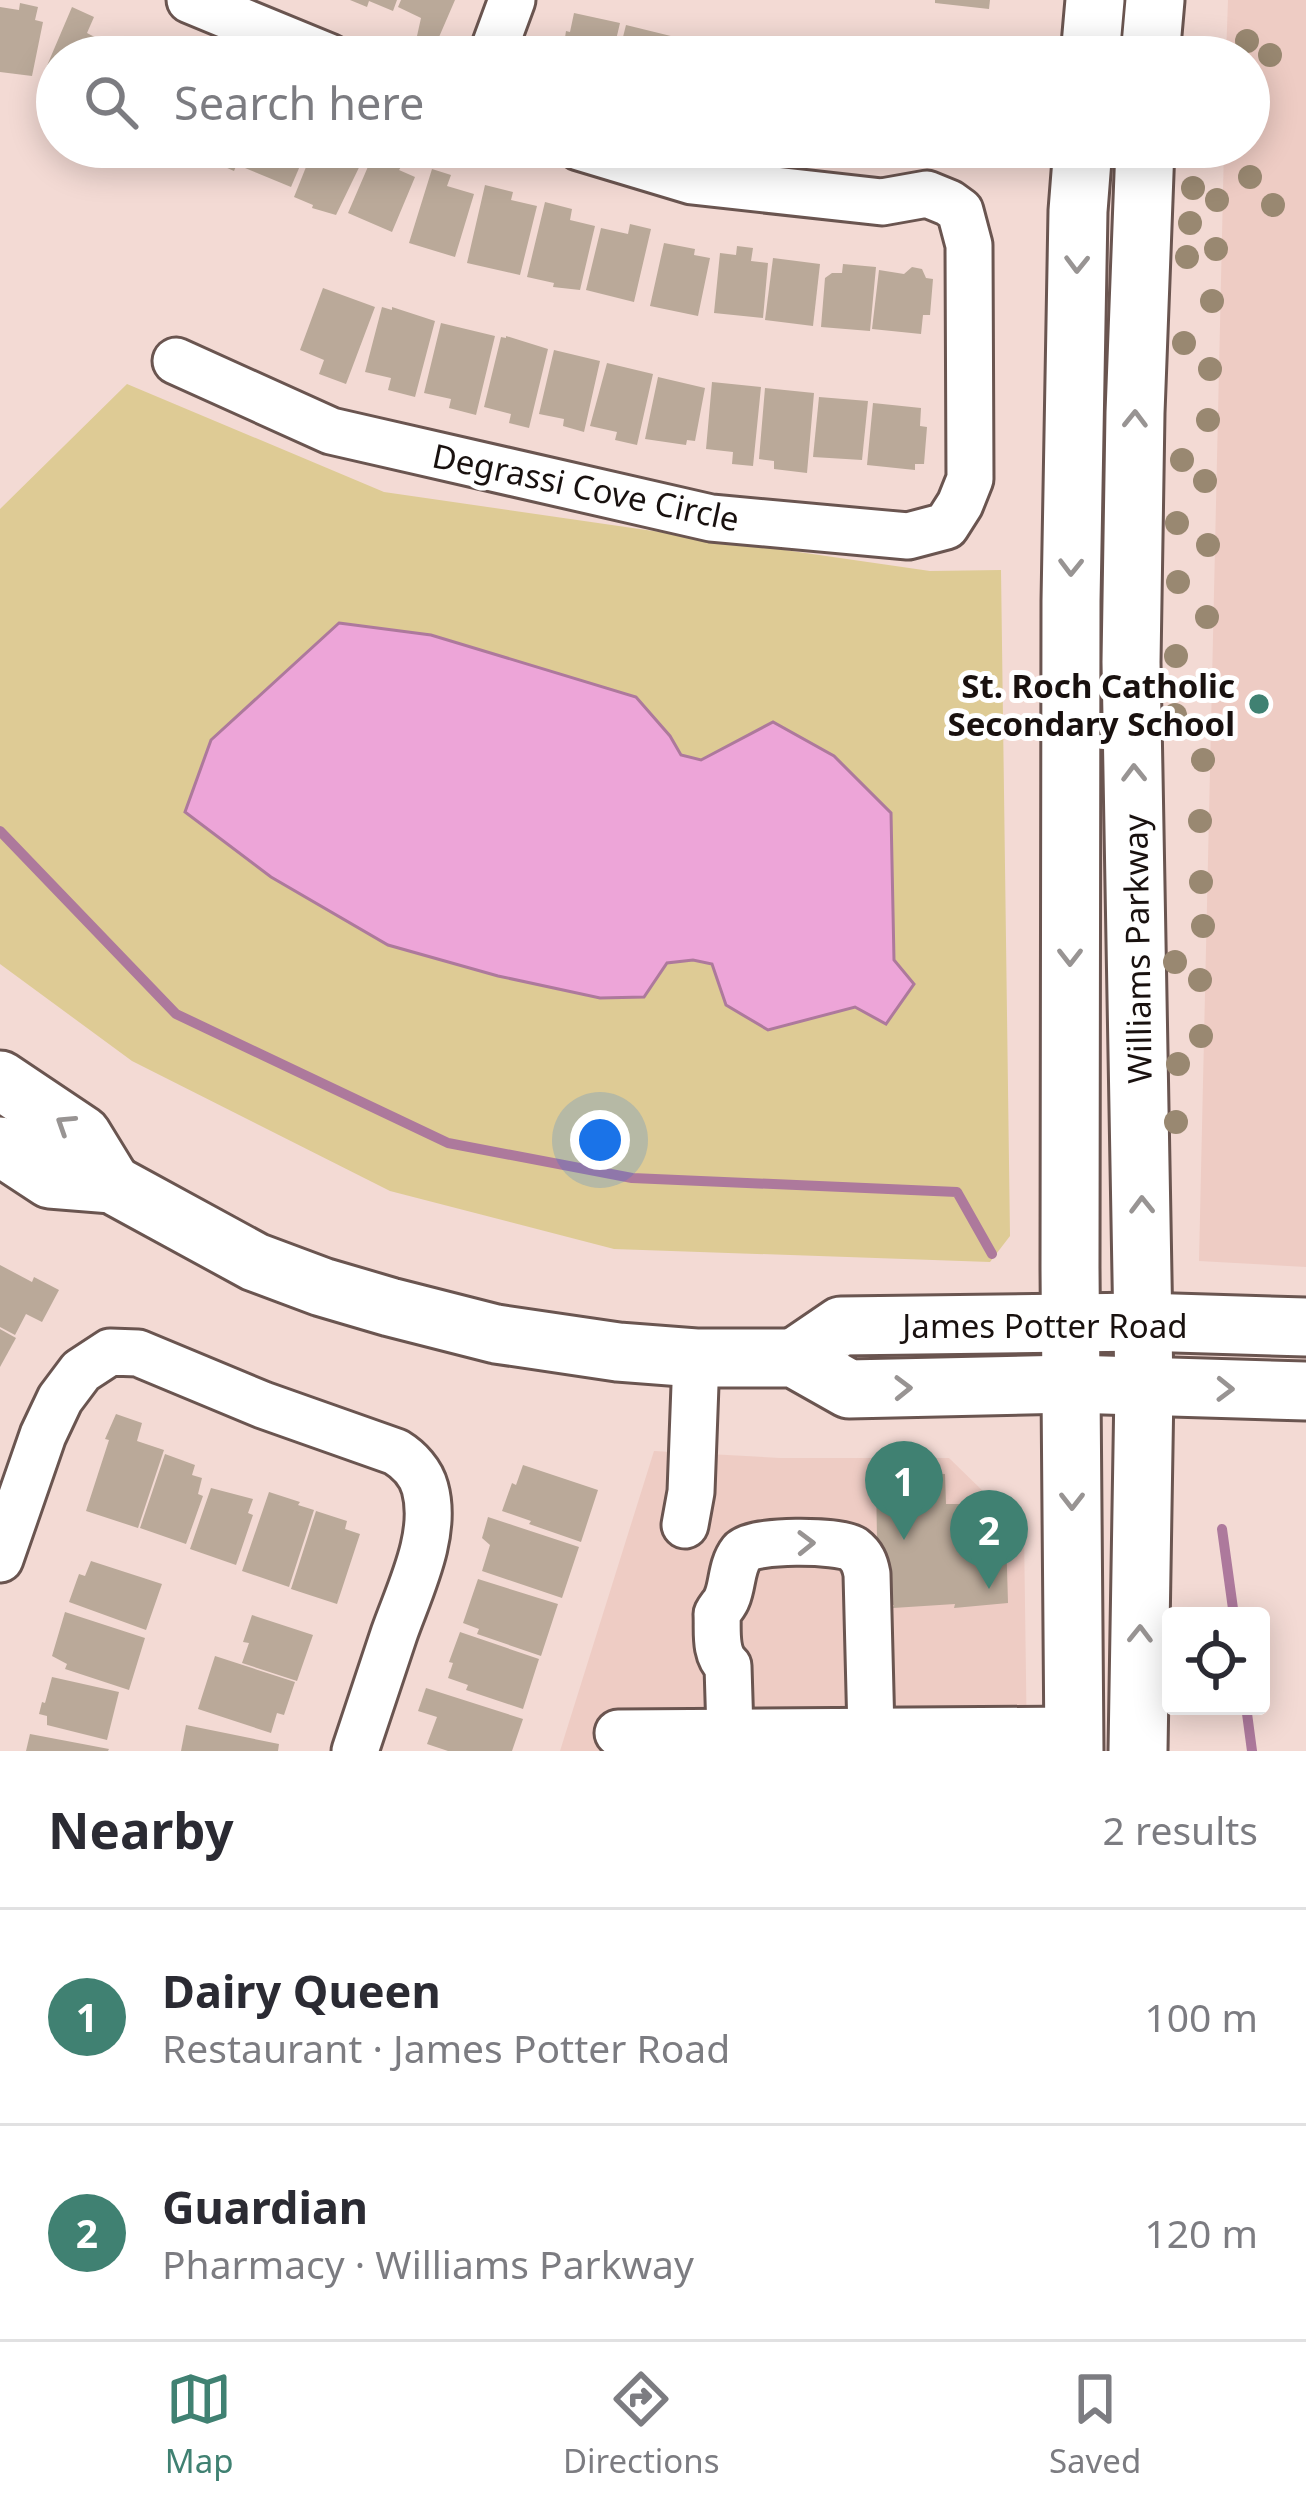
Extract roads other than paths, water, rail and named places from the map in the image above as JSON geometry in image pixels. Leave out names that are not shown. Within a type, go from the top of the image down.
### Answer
[{"type":"main road","points":[[1092,36],[1095,0]]},
{"type":"main road","points":[[1152,36],[1155,0]]},
{"type":"main road","name":"Williams Parkway","points":[[1074,1740],[1071,601],[1081,168]]},
{"type":"main road","name":"Williams Parkway","points":[[1138,1751],[1144,1388],[1132,662],[1143,168]]},
{"type":"main road","name":"James Potter Road","points":[[0,1080],[82,1135],[112,1184]]},
{"type":"main road","name":"James Potter Road","points":[[0,1146],[50,1180],[112,1184],[255,1262],[368,1300],[496,1334],[618,1352],[794,1358],[849,1389],[1071,1384],[1306,1391]]},
{"type":"main road","name":"James Potter Road","points":[[794,1358],[842,1326],[1142,1322],[1306,1327]]},
{"type":"street","points":[[190,0],[278,36]]},
{"type":"street","points":[[498,36],[512,0]]},
{"type":"street","name":"Degrassi Cove Circle","points":[[176,361],[331,431],[711,518],[908,536],[946,526],[970,479],[969,245],[960,211],[927,194],[882,202],[692,181],[649,168]]},
{"type":"street","points":[[0,1559],[60,1399],[81,1371],[110,1352],[139,1353],[263,1406],[396,1452],[424,1483],[425,1532],[355,1751]]},
{"type":"street","points":[[685,1525],[691,1492],[696,1358]]},
{"type":"street","points":[[730,1732],[728,1666],[738,1651],[737,1615],[727,1600],[740,1555],[754,1544],[833,1543],[851,1548],[863,1559],[867,1574],[872,1732]]},
{"type":"street","points":[[618,1733],[872,1732],[1074,1740]]},
{"type":"waterway","points":[[0,831],[176,1014],[448,1143],[632,1178],[957,1192],[992,1254]]},
{"type":"waterway","points":[[1222,1529],[1233,1607]]},
{"type":"waterway","points":[[1247,1715],[1252,1751]]},
{"type":"place","name":"St. Roch Catholic Secondary School","points":[[1259,704]]},
{"type":"place","name":"Dairy Queen","points":[[904,1540]]},
{"type":"place","name":"Guardian","points":[[989,1589]]}]
